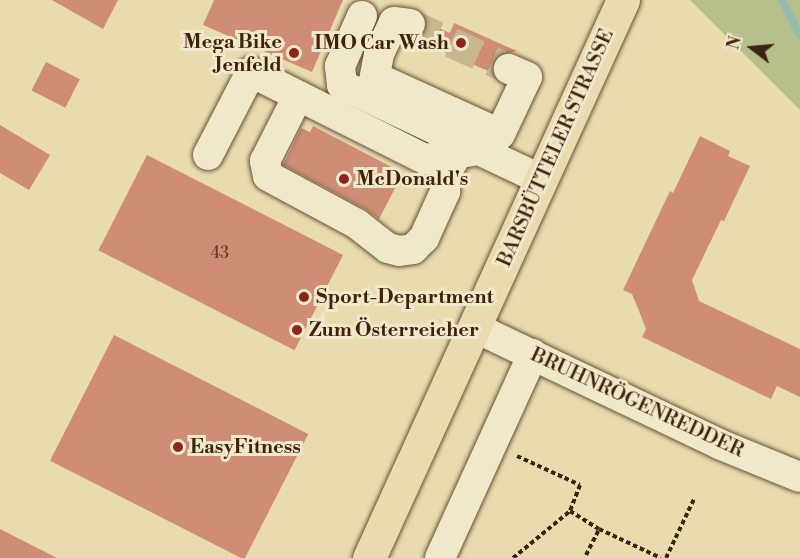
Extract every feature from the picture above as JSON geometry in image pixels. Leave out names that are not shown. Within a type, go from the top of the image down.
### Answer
[{"type":"main road","name":"BARSBÜTTELER STRASSE","points":[[369,558],[476,328],[623,0]]},
{"type":"street","points":[[362,16],[340,66],[342,85],[373,88],[500,134],[527,77],[509,69]]},
{"type":"street","points":[[373,88],[379,54],[394,22],[410,24]]},
{"type":"street","points":[[208,155],[251,72],[425,159],[467,152]]},
{"type":"street","points":[[373,88],[467,152],[542,180]]},
{"type":"street","points":[[298,96],[265,161],[268,176],[357,224],[388,248],[399,251],[414,249],[424,238],[446,192],[445,175],[467,152]]},
{"type":"street","name":"BRUHNRÖGENREDDER","points":[[476,328],[719,444],[800,477]]},
{"type":"street","points":[[440,558],[533,354]]},
{"type":"path","points":[[492,445],[580,485],[570,511],[513,558]]},
{"type":"path","points":[[666,558],[694,499]]},
{"type":"path","points":[[570,511],[599,529],[661,558]]},
{"type":"path","points":[[586,555],[599,529]]},
{"type":"green space","points":[[690,0],[800,0],[800,110]]},
{"type":"building","points":[[52,0],[118,0],[103,29]]},
{"type":"building","name":"Mega Bike Jenfeld","points":[[214,0],[343,0],[312,72],[203,25]]},
{"type":"building","name":"IMO Car Wash","points":[[427,23],[450,33],[454,23],[517,51],[498,55],[493,63],[493,73],[416,40],[424,34]]},
{"type":"building","points":[[46,62],[80,79],[65,108],[31,91]]},
{"type":"building","points":[[0,125],[50,155],[29,190],[0,173]]},
{"type":"building","name":"McDonald's","points":[[313,126],[403,173],[379,219],[365,209],[283,165],[301,128],[310,132]]},
{"type":"building","points":[[700,136],[730,151],[728,156],[750,166],[692,280],[699,301],[800,349],[800,397],[777,386],[771,399],[642,337],[646,329],[639,311],[632,294],[623,290],[670,191],[673,193]]},
{"type":"building","points":[[147,155],[343,255],[294,350],[98,250]]},
{"type":"building","name":"EasyFitness","points":[[114,335],[308,434],[245,558],[50,461]]},
{"type":"building","points":[[0,529],[57,558],[0,558]]},
{"type":"waterway","points":[[782,0],[800,35]]},
{"type":"tunnel","points":[[410,24],[509,69]]},
{"type":"place","name":"IMO Car Wash","points":[[461,43]]},
{"type":"place","name":"Mega Bike Jenfeld","points":[[294,53]]},
{"type":"place","name":"McDonald's","points":[[344,179]]},
{"type":"place","name":"Sport-Department","points":[[304,297]]},
{"type":"place","name":"Zum Österreicher","points":[[297,330]]},
{"type":"place","name":"EasyFitness","points":[[178,447]]}]
